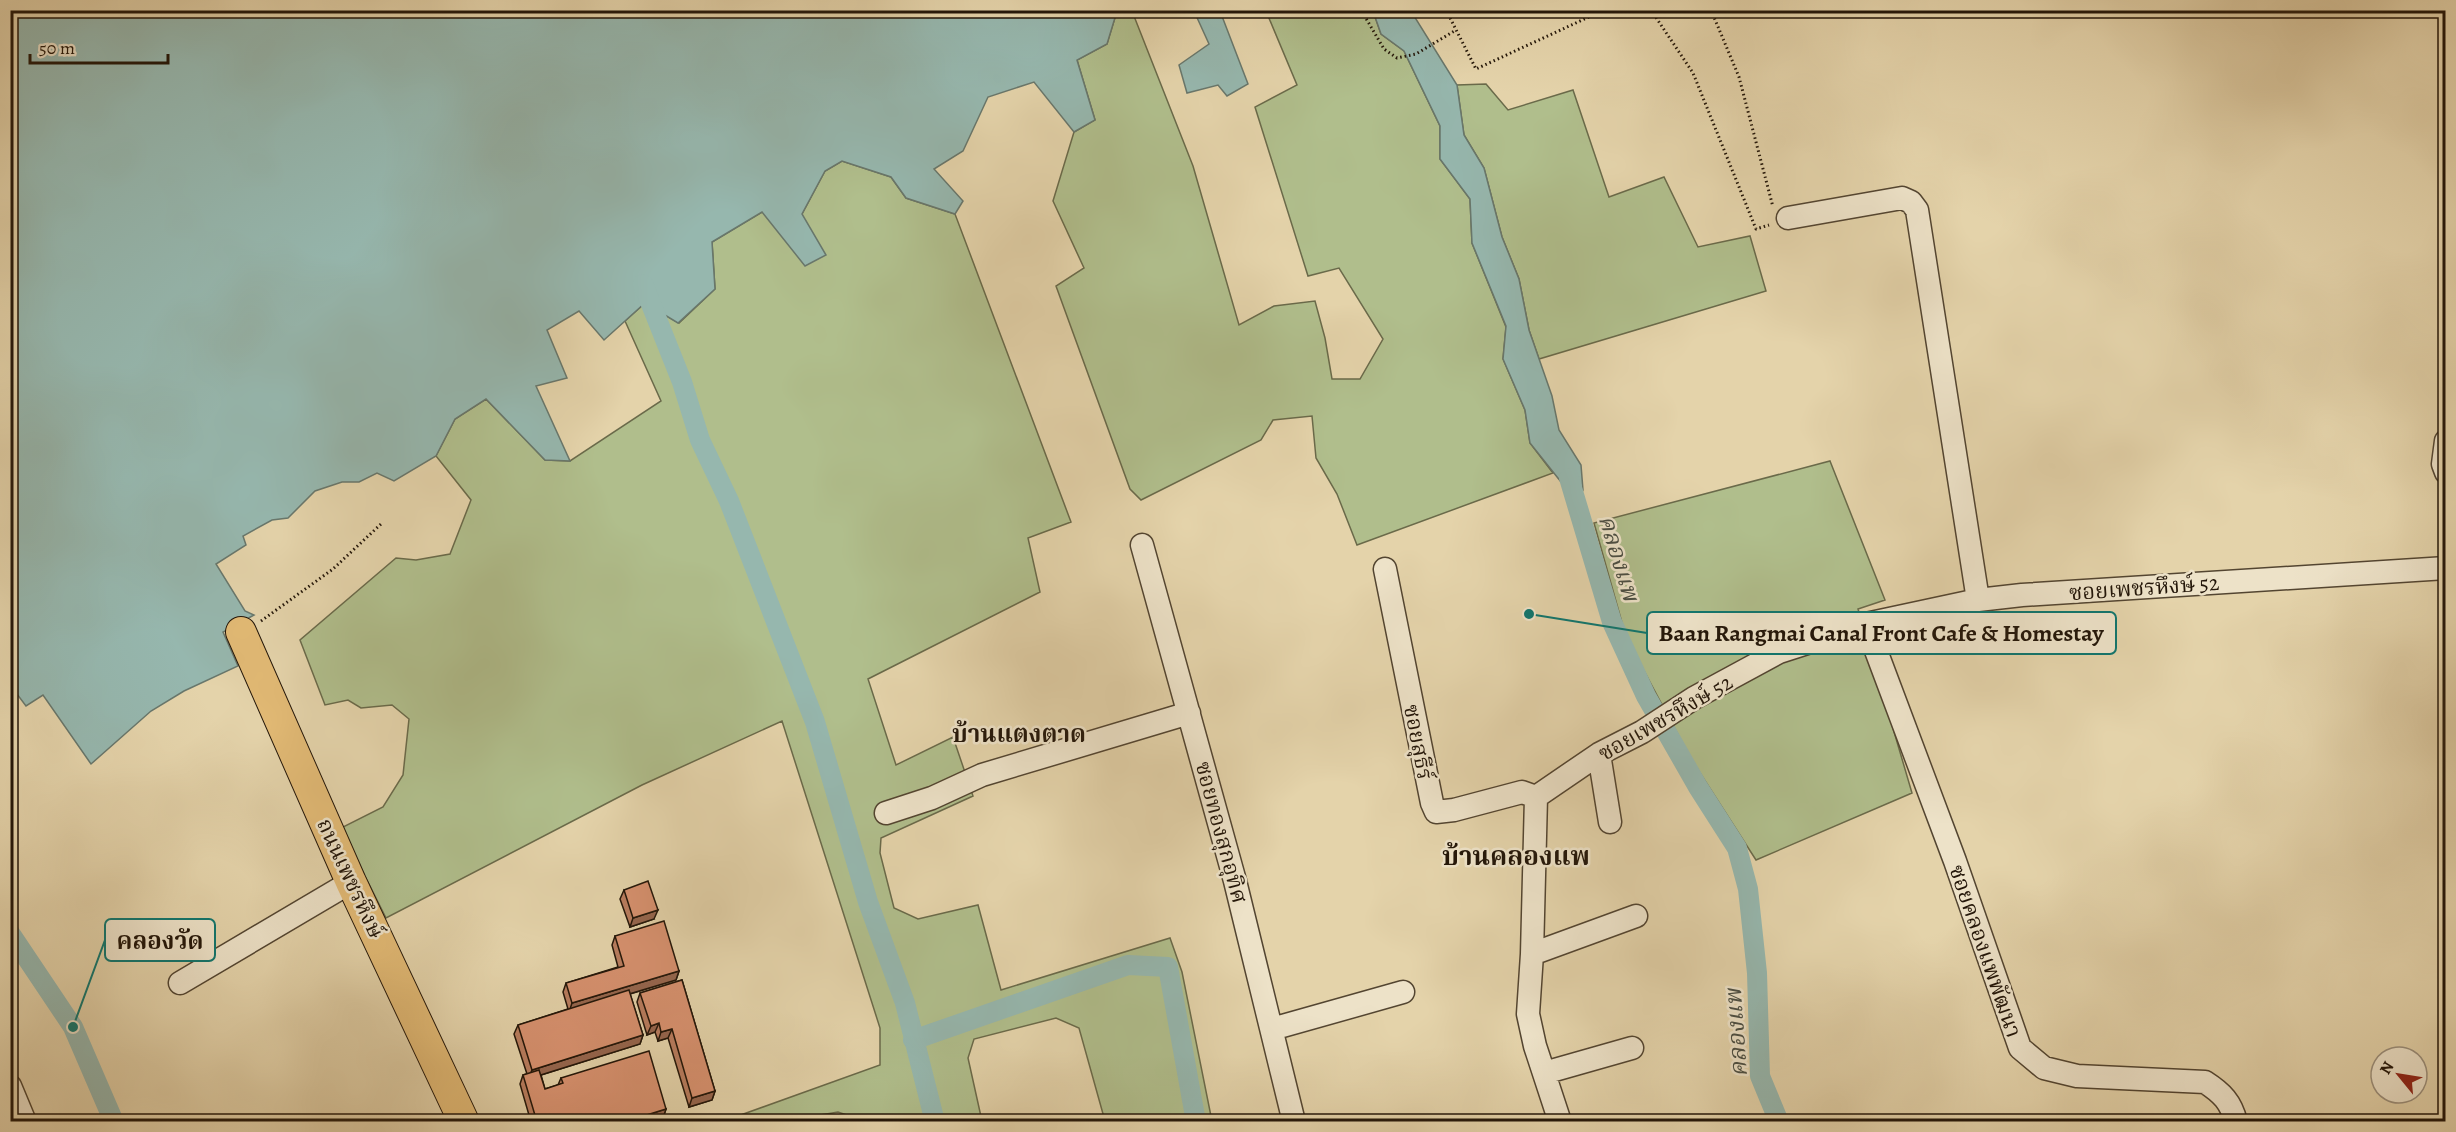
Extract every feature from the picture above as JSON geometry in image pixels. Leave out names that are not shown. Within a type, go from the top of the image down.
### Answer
[{"type":"main road","name":"ถนนเพชรหึงษ์","points":[[241,632],[351,882],[464,1122]]},
{"type":"street","points":[[1788,218],[1902,198],[1911,202],[1917,210],[1978,600]]},
{"type":"street","points":[[2445,441],[2443,464],[2445,472]]},
{"type":"street","name":"ซอยทองสุกอุทิศ","points":[[1142,545],[1235,881],[1294,1122]]},
{"type":"street","name":"ซอยเพชรหึงษ์ 52","points":[[1536,797],[1599,754],[1642,732],[1694,698],[1779,652],[1866,624],[1978,600],[2022,595],[2445,568]]},
{"type":"street","name":"ซอยสุธีร์","points":[[1385,569],[1432,803],[1436,812],[1454,810],[1522,792],[1536,797]]},
{"type":"street","name":"ซอยคลองแพพัฒนา","points":[[1866,624],[1955,861],[2020,1048],[2044,1068],[2077,1076],[2205,1082],[2220,1091],[2232,1105],[2236,1122]]},
{"type":"street","points":[[886,813],[932,798],[982,775],[1189,713]]},
{"type":"street","points":[[1599,754],[1610,822]]},
{"type":"street","points":[[1536,797],[1528,1014],[1560,1122]]},
{"type":"street","points":[[180,983],[351,882]]},
{"type":"street","points":[[1532,954],[1636,916]]},
{"type":"street","points":[[1272,1029],[1403,992]]},
{"type":"street","points":[[1544,1073],[1632,1048]]},
{"type":"street","points":[[10,1086],[25,1122]]},
{"type":"path","points":[[1446,10],[1476,69],[1604,10]]},
{"type":"path","points":[[1651,10],[1693,72],[1756,229],[1788,218]]},
{"type":"path","points":[[1711,10],[1739,77],[1771,204],[1777,214],[1788,218]]},
{"type":"path","points":[[1364,15],[1384,49],[1397,58],[1416,54],[1456,30]]},
{"type":"path","points":[[241,632],[261,621],[333,569],[381,524]]},
{"type":"green space","points":[[1117,11],[1132,11],[1193,166],[1239,325],[1274,306],[1315,301],[1325,338],[1332,379],[1360,379],[1383,339],[1339,268],[1308,276],[1255,107],[1297,85],[1266,11],[1373,11],[1381,34],[1404,51],[1440,126],[1440,159],[1470,199],[1472,243],[1506,327],[1503,359],[1525,410],[1530,443],[1553,473],[1357,545],[1337,494],[1316,458],[1312,416],[1273,420],[1261,440],[1141,500],[1130,489],[1056,286],[1084,268],[1053,201],[1074,132],[1095,120],[1077,60],[1107,44]]},
{"type":"green space","points":[[1486,84],[1508,110],[1573,90],[1609,197],[1664,177],[1698,247],[1750,236],[1766,291],[1539,359],[1529,330],[1519,279],[1502,237],[1484,168],[1464,135],[1457,85]]},
{"type":"green space","points":[[842,161],[891,177],[906,198],[955,214],[1071,522],[1028,538],[1040,592],[868,679],[896,765],[953,737],[973,796],[881,838],[880,853],[894,908],[918,919],[978,905],[1001,990],[1170,938],[1182,972],[1212,1121],[1105,1121],[1079,1028],[1056,1018],[974,1039],[968,1058],[982,1121],[864,1121],[838,1112],[785,1121],[724,1121],[880,1065],[880,1028],[782,721],[642,785],[386,918],[341,828],[383,807],[403,775],[409,719],[392,705],[361,708],[348,700],[325,705],[300,640],[396,558],[416,560],[450,554],[471,500],[436,456],[455,419],[486,399],[545,460],[570,461],[661,401],[625,321],[645,303],[679,323],[715,289],[712,242],[762,212],[802,214],[825,171]]},
{"type":"green space","points":[[1830,461],[1885,600],[1858,609],[1912,793],[1756,860],[1691,759],[1626,637],[1594,523]]},
{"type":"water","points":[[11,11],[1117,11],[1107,44],[1077,60],[1095,120],[1074,132],[1034,82],[988,97],[963,151],[934,169],[963,201],[955,214],[906,198],[891,177],[842,161],[825,171],[802,214],[826,255],[805,266],[762,212],[712,242],[715,289],[678,323],[645,303],[604,340],[579,311],[547,330],[567,378],[536,386],[570,461],[545,460],[486,399],[455,419],[436,456],[394,481],[377,473],[359,482],[342,482],[315,491],[288,518],[272,520],[243,536],[246,545],[216,564],[245,611],[254,615],[223,632],[238,666],[184,691],[151,711],[91,764],[43,695],[26,706],[17,694],[11,698]]},
{"type":"water","points":[[1194,11],[1220,11],[1248,84],[1227,96],[1218,85],[1187,93],[1179,65],[1209,44]]},
{"type":"water","points":[[1373,11],[1411,11],[1457,85],[1464,135],[1484,168],[1502,237],[1519,279],[1529,330],[1552,396],[1559,430],[1581,465],[1583,490],[1577,502],[1530,443],[1525,410],[1503,359],[1506,326],[1472,243],[1470,199],[1440,159],[1440,126],[1404,51],[1381,34]]},
{"type":"building","points":[[648,881],[658,910],[633,918],[624,890]]},
{"type":"building","points":[[664,921],[679,971],[572,1003],[566,983],[624,966],[615,936]]},
{"type":"building","points":[[682,980],[715,1091],[692,1098],[672,1029],[661,1032],[659,1023],[651,1026],[640,993]]},
{"type":"building","points":[[629,990],[643,1035],[532,1070],[518,1025]]},
{"type":"building","points":[[649,1051],[666,1109],[624,1122],[537,1122],[523,1075],[539,1070],[545,1089],[563,1083],[561,1078]]},
{"type":"waterway","points":[[643,284],[682,382],[700,440],[729,501],[815,722],[868,902],[905,1003],[935,1122]]},
{"type":"waterway","name":"คลองแพ","points":[[1569,478],[1612,622],[1646,696],[1698,787],[1737,848],[1748,889],[1757,973],[1760,1076],[1779,1122]]},
{"type":"waterway","points":[[10,933],[73,1027],[114,1122]]},
{"type":"waterway","points":[[913,1040],[1128,965],[1168,967],[1196,1122]]},
{"type":"place","name":"Baan Rangmai Canal Front Cafe & Homestay","points":[[1529,614]]},
{"type":"place","name":"คลองวัด","points":[[73,1027]]},
{"type":"district","name":"บ้านแตงตาด","points":[[1019,734]]},
{"type":"district","name":"บ้านคลองแพ","points":[[1516,856]]}]
